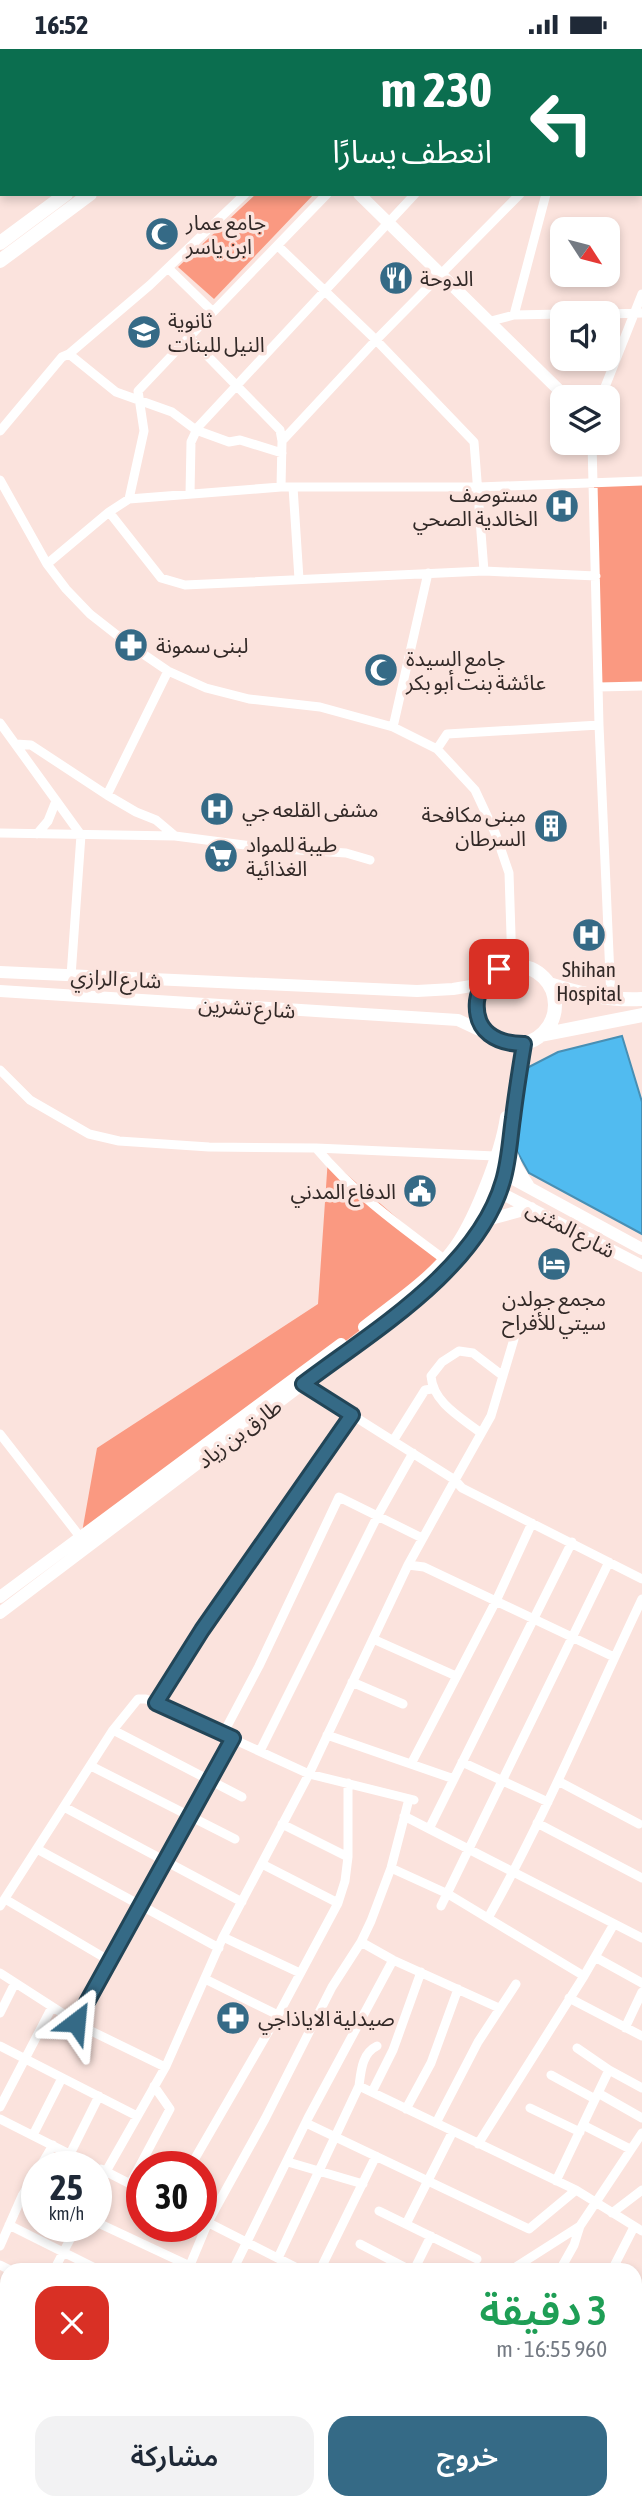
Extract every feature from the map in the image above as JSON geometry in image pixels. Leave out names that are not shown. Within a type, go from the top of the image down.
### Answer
[{"type":"main road","points":[[0,243],[63,196]]},
{"type":"main road","points":[[0,261],[87,196]]},
{"type":"main road","points":[[361,196],[554,385]]},
{"type":"main road","points":[[541,1035],[553,1018],[555,1000],[550,984],[541,974],[530,968],[512,965],[499,969],[482,984],[476,1010],[480,1023],[490,1035],[507,1044],[521,1044],[541,1035],[642,1015]]},
{"type":"main road","name":"شارع الرازي","points":[[0,972],[417,991],[482,984]]},
{"type":"main road","points":[[550,984],[576,993],[611,999],[642,999]]},
{"type":"main road","name":"شارع تشرين","points":[[0,991],[458,1020],[490,1035]]},
{"type":"main road","points":[[486,1181],[489,1187],[495,1190],[501,1174],[504,1129],[521,1044]]},
{"type":"main road","name":"طارق بن زياد","points":[[0,1613],[432,1286],[468,1249],[488,1220],[510,1149],[521,1044]]},
{"type":"main road","points":[[510,1149],[517,1168],[530,1188]]},
{"type":"main road","points":[[0,1597],[400,1299],[451,1252],[467,1227],[486,1181],[501,1174]]},
{"type":"main road","name":"شارع المثنى","points":[[501,1174],[642,1249]]},
{"type":"main road","name":"شارع المثنى","points":[[501,1174],[531,1209],[642,1266]]},
{"type":"main road","points":[[488,1220],[531,1209]]},
{"type":"street","points":[[0,431],[62,357],[69,354],[168,268],[243,196]]},
{"type":"street","points":[[129,499],[144,431],[138,391],[325,196]]},
{"type":"street","points":[[190,494],[191,442],[196,431],[413,196]]},
{"type":"street","points":[[282,441],[376,340],[518,196]]},
{"type":"street","points":[[514,315],[545,196]]},
{"type":"street","points":[[278,246],[376,340],[474,442],[484,571]]},
{"type":"street","points":[[168,268],[213,313]]},
{"type":"street","points":[[606,385],[638,313],[642,294]]},
{"type":"street","points":[[620,314],[638,313]]},
{"type":"street","points":[[491,321],[514,315],[550,314]]},
{"type":"street","points":[[189,337],[280,430],[282,487]]},
{"type":"street","points":[[69,354],[116,392],[172,412],[196,431],[229,442],[240,440],[282,453]]},
{"type":"street","points":[[593,455],[599,725],[611,999]]},
{"type":"street","points":[[0,479],[47,564],[90,614],[168,671],[206,688],[249,699],[320,707],[393,727],[436,749],[475,790],[496,835],[509,873],[512,965]]},
{"type":"street","points":[[47,564],[108,512],[129,499],[282,487],[479,487],[642,481]]},
{"type":"street","points":[[293,487],[299,579]]},
{"type":"street","points":[[108,512],[161,577],[185,585],[484,571],[596,576]]},
{"type":"street","points":[[393,727],[428,573]]},
{"type":"street","points":[[107,795],[168,671]]},
{"type":"street","points":[[598,687],[642,686]]},
{"type":"street","points":[[0,723],[81,835],[71,976]]},
{"type":"street","points":[[436,749],[447,734],[599,725]]},
{"type":"street","points":[[16,744],[31,745],[107,795],[156,820],[175,836]]},
{"type":"street","points":[[37,834],[48,821],[56,801]]},
{"type":"street","points":[[0,833],[175,836],[268,848],[346,853],[370,860]]},
{"type":"street","points":[[0,1070],[30,1100],[89,1134],[118,1141],[209,1147],[316,1148],[501,1174]]},
{"type":"street","points":[[316,1148],[342,1178],[371,1205],[444,1259]]},
{"type":"street","points":[[111,2151],[137,2116],[165,2067],[223,1937],[309,1774],[408,1565],[491,1416],[514,1339]]},
{"type":"street","points":[[481,1433],[446,1406],[432,1389],[431,1376],[442,1362],[459,1351],[473,1353],[503,1376]]},
{"type":"street","points":[[303,1384],[455,1480],[462,1489],[642,1579]]},
{"type":"street","points":[[393,1440],[425,1390],[432,1389]]},
{"type":"street","points":[[156,1703],[202,1630],[352,1415]]},
{"type":"street","points":[[0,1434],[81,1538]]},
{"type":"street","points":[[260,1751],[378,1514],[413,1453]]},
{"type":"street","points":[[223,1734],[259,1666],[339,1497],[422,1538]]},
{"type":"street","points":[[411,1764],[496,1601],[532,1523]]},
{"type":"street","points":[[429,1829],[572,1542]]},
{"type":"street","points":[[441,1906],[609,1562]]},
{"type":"street","points":[[408,1565],[424,1567],[614,1657]]},
{"type":"street","points":[[488,1918],[548,1802],[642,1599]]},
{"type":"street","points":[[373,1639],[456,1676]]},
{"type":"street","points":[[352,1682],[403,1704]]},
{"type":"street","points":[[110,1961],[2,1903],[113,1730],[138,1699],[156,1703],[309,1774],[411,1799],[383,1895],[361,1943],[332,1987],[265,2119],[217,2201]]},
{"type":"street","points":[[113,1730],[242,1797]]},
{"type":"street","points":[[327,1735],[454,1779]]},
{"type":"street","points":[[0,1973],[76,2022],[233,1738]]},
{"type":"street","points":[[462,1762],[548,1802]]},
{"type":"street","points":[[91,1766],[235,1839]]},
{"type":"street","points":[[558,1781],[639,1824]]},
{"type":"street","points":[[199,2151],[278,2015],[338,1903],[345,1881],[348,1857],[348,1783]]},
{"type":"street","points":[[64,1807],[242,1902]]},
{"type":"street","points":[[404,1816],[642,1938]]},
{"type":"street","points":[[537,1823],[642,1878]]},
{"type":"street","points":[[282,1824],[348,1857]]},
{"type":"street","points":[[37,1849],[219,1948]]},
{"type":"street","points":[[262,1864],[338,1903]]},
{"type":"street","points":[[391,1868],[448,1894],[584,1976]]},
{"type":"street","points":[[478,2144],[614,1924]]},
{"type":"street","points":[[223,1937],[300,1973]]},
{"type":"street","points":[[361,1943],[499,2008]]},
{"type":"street","points":[[595,1957],[642,1983]]},
{"type":"street","points":[[237,2263],[306,2123],[393,1960]]},
{"type":"street","points":[[372,2092],[393,2050],[421,1972]]},
{"type":"street","points":[[205,1979],[278,2015]]},
{"type":"street","points":[[0,2013],[15,1983]]},
{"type":"street","points":[[436,2123],[478,2042],[516,1985]]},
{"type":"street","points":[[406,2109],[430,2063],[458,1989]]},
{"type":"street","points":[[625,2028],[642,1993]]},
{"type":"street","points":[[569,1999],[642,2036]]},
{"type":"street","points":[[0,2107],[52,2007]]},
{"type":"street","points":[[87,2029],[165,2067]]},
{"type":"street","points":[[0,2046],[137,2116]]},
{"type":"street","points":[[279,2263],[359,2086],[363,2063],[370,2049],[377,2046]]},
{"type":"street","points":[[577,2048],[642,2088]]},
{"type":"street","points":[[556,2181],[609,2070]]},
{"type":"street","points":[[551,2074],[642,2118]]},
{"type":"street","points":[[33,2136],[62,2078]]},
{"type":"street","points":[[148,2151],[170,2109],[154,2086]]},
{"type":"street","points":[[359,2086],[576,2190],[638,2229],[616,2263]]},
{"type":"street","points":[[71,2151],[99,2096]]},
{"type":"street","points":[[530,2108],[630,2149]]},
{"type":"street","points":[[0,2120],[64,2151]]},
{"type":"street","points":[[306,2123],[529,2229],[576,2190]]},
{"type":"street","points":[[406,2224],[453,2131]]},
{"type":"street","points":[[522,2263],[580,2226],[642,2133]]},
{"type":"street","points":[[49,2151],[53,2145]]},
{"type":"street","points":[[324,2263],[376,2156]]},
{"type":"street","points":[[288,2162],[363,2184]]},
{"type":"street","points":[[612,2213],[642,2190]]},
{"type":"street","points":[[0,2246],[21,2202]]},
{"type":"street","points":[[379,2211],[477,2259]]},
{"type":"street","points":[[9,2225],[85,2263]]},
{"type":"street","points":[[564,2263],[580,2226]]},
{"type":"street","points":[[217,2227],[288,2263]]},
{"type":"street","points":[[112,2230],[179,2263]]},
{"type":"street","points":[[416,2263],[431,2236]]},
{"type":"street","points":[[58,2263],[68,2242]]},
{"type":"street","points":[[191,2263],[198,2242]]},
{"type":"street","points":[[360,2244],[398,2263]]},
{"type":"shaded area","points":[[254,196],[312,196],[214,299],[178,267]]},
{"type":"shaded area","points":[[642,481],[642,686],[598,687],[594,483]]},
{"type":"shaded area","points":[[328,1158],[444,1259],[400,1299],[351,1337],[81,1538],[97,1448],[318,1304]]},
{"type":"water","points":[[622,1036],[642,1102],[642,1234],[529,1173],[514,1146],[525,1069],[558,1052]]},
{"type":"place","name":"جامع عمار ابن ياسر","points":[[162,234]]},
{"type":"place","name":"الدوحة","points":[[396,278]]},
{"type":"place","name":"ثانوية النيل للبنات","points":[[144,332]]},
{"type":"place","name":"مستوصف الخالدية الصحي","points":[[562,506]]},
{"type":"place","name":"لبنى سمونة","points":[[131,645]]},
{"type":"place","name":"جامع السيدة عائشة بنت أبو بكر","points":[[381,670]]},
{"type":"place","name":"مشفى القلعه جي","points":[[217,809]]},
{"type":"place","name":"مبنى مكافحة السرطان","points":[[551,826]]},
{"type":"place","name":"طيبة للمواد الغذائية","points":[[221,856]]},
{"type":"place","name":"Shihan Hospital","points":[[589,935]]},
{"type":"place","name":"الدفاع المدني","points":[[420,1191]]},
{"type":"place","name":"مجمع جولدن سيتي للأفراح","points":[[554,1264]]},
{"type":"place","name":"صيدلية الاياذاجي","points":[[233,2018]]},
{"type":"route","points":[[76,2022],[233,1738],[156,1703],[202,1630],[352,1415],[303,1384],[432,1286],[468,1249],[488,1220],[503,1180],[510,1149],[524,1044],[507,1044],[490,1035],[480,1023],[476,1010],[478,992],[482,984],[499,969]]}]
